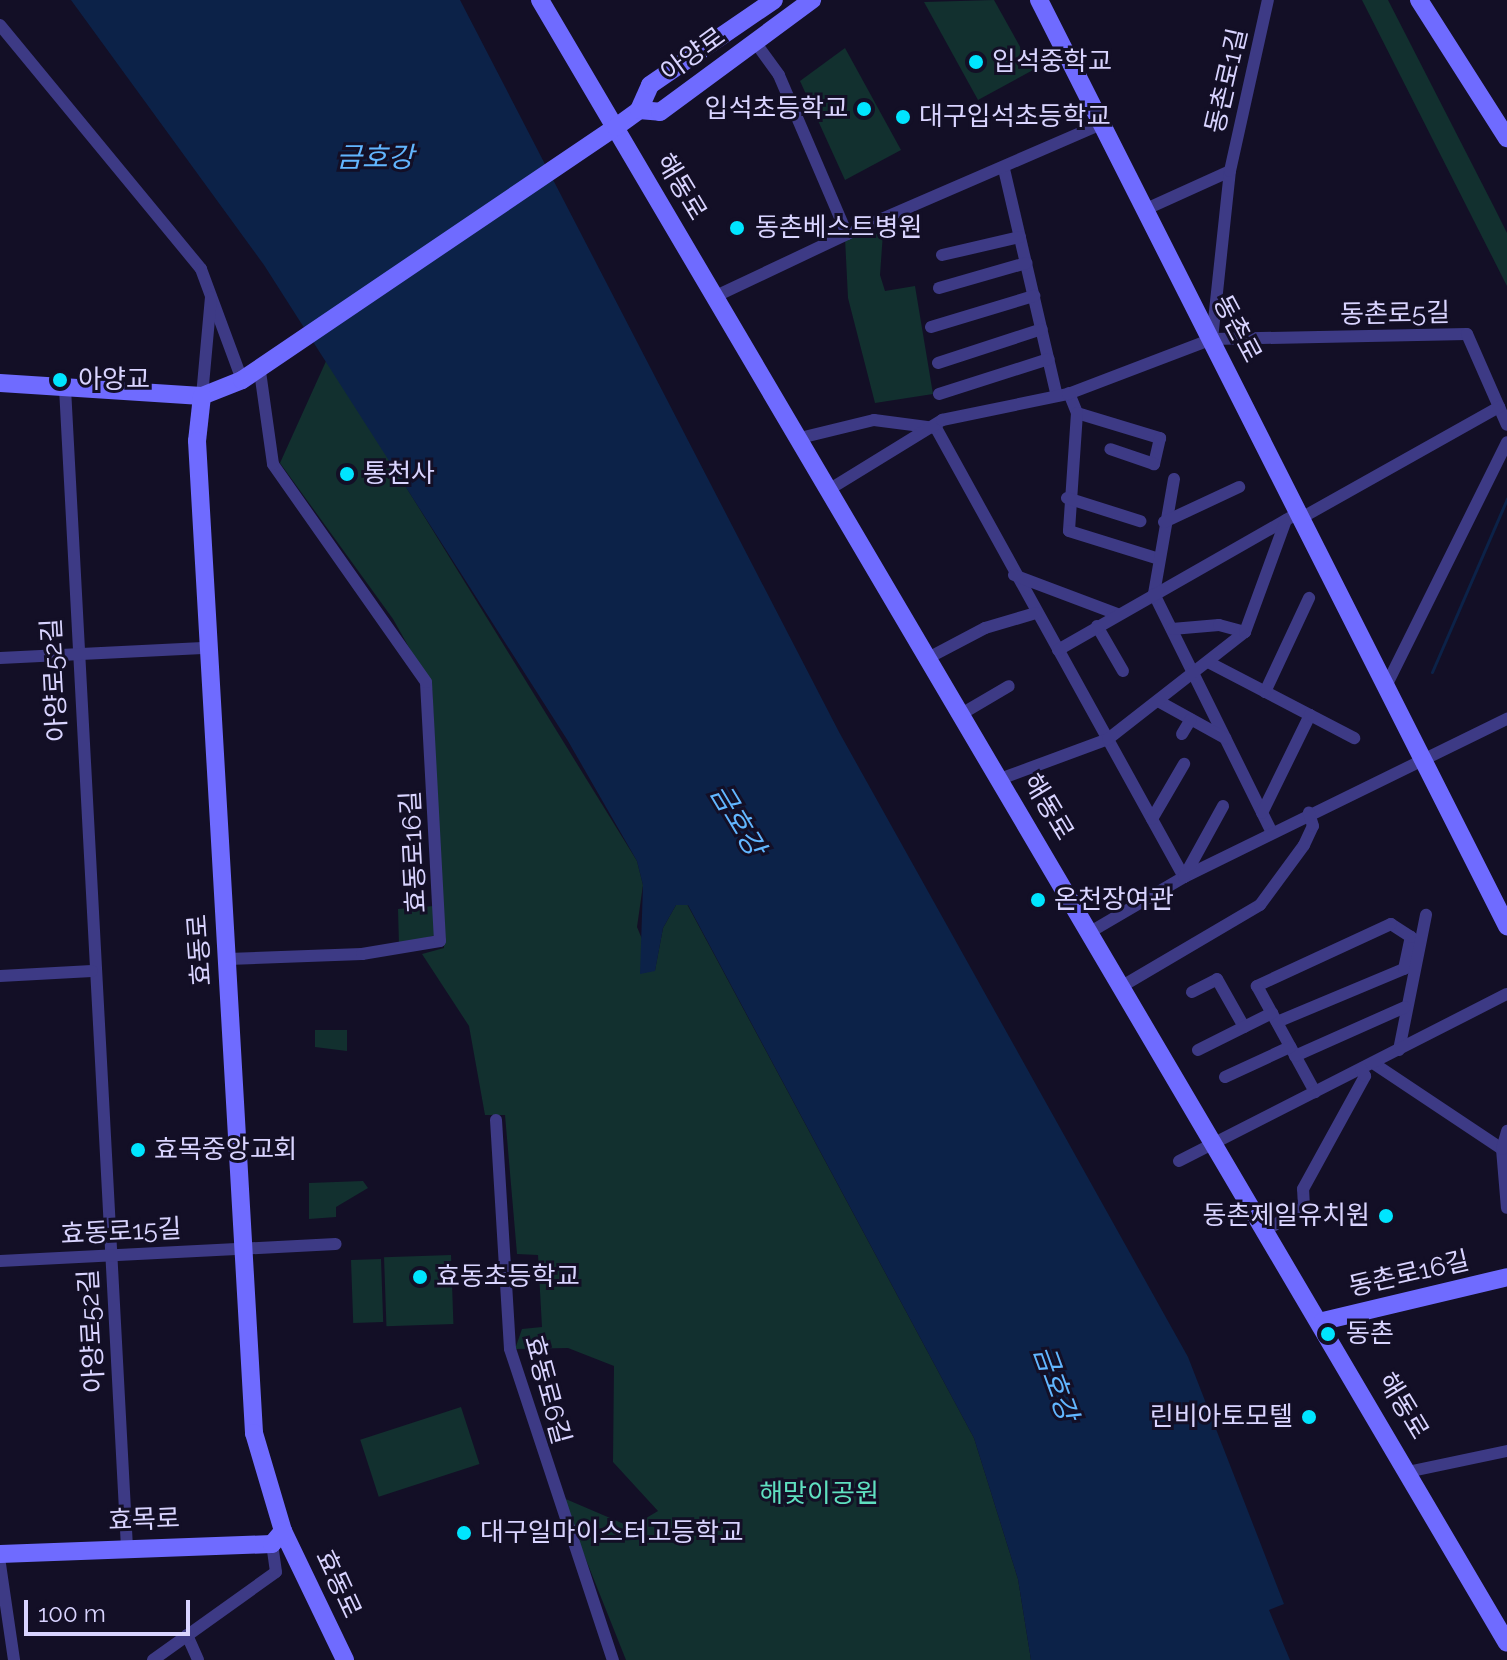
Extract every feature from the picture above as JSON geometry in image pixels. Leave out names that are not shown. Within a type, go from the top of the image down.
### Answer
[{"type":"main road","name":"해동로","points":[[540,0],[1412,1471],[1507,1643]]},
{"type":"main road","name":"아양로","points":[[260,371],[616,127],[639,110],[650,85],[774,0]]},
{"type":"main road","name":"아양로","points":[[639,110],[660,112],[812,0]]},
{"type":"main road","name":"동촌로","points":[[1039,0],[1212,339],[1297,516],[1387,684],[1507,926]]},
{"type":"main road","points":[[1419,0],[1507,138]]},
{"type":"main road","points":[[0,383],[202,396],[260,371]]},
{"type":"main road","name":"효동로","points":[[202,396],[197,441],[254,1433],[278,1538],[345,1660]]},
{"type":"main road","name":"동촌로16길","points":[[1323,1321],[1507,1277]]},
{"type":"main road","name":"효목로","points":[[0,1554],[278,1538]]},
{"type":"street","name":"동촌로1길","points":[[1212,339],[1230,171],[1268,0]]},
{"type":"street","points":[[0,25],[212,290],[242,380]]},
{"type":"street","points":[[755,42],[779,75],[847,234]]},
{"type":"street","points":[[716,296],[847,234],[1004,169],[1101,124]]},
{"type":"street","points":[[1004,169],[1049,359],[1063,394],[1077,413],[1160,438],[1154,464],[1110,449]]},
{"type":"street","points":[[1144,210],[1230,171]]},
{"type":"street","points":[[942,255],[1020,237]]},
{"type":"street","points":[[939,288],[1026,263]]},
{"type":"street","points":[[202,396],[212,290]]},
{"type":"street","points":[[931,327],[1034,296]]},
{"type":"street","points":[[938,363],[1042,329]]},
{"type":"street","name":"동촌로5길","points":[[1212,339],[1467,334],[1499,407]]},
{"type":"street","points":[[830,489],[936,428],[942,420],[1063,394],[1212,339]]},
{"type":"street","points":[[939,394],[1049,359]]},
{"type":"street","name":"효동로16길","points":[[228,959],[362,954],[440,941],[427,691],[388,620],[273,464],[260,371]]},
{"type":"street","name":"아양로52길","points":[[65,388],[92,971],[127,1546]]},
{"type":"street","points":[[1058,650],[1117,614],[1499,407],[1507,425]]},
{"type":"street","points":[[1077,413],[1067,498],[1069,531],[1156,558]]},
{"type":"street","points":[[800,438],[874,420],[936,428]]},
{"type":"street","points":[[936,428],[1014,575],[1184,877]]},
{"type":"street","points":[[1387,684],[1507,442]]},
{"type":"street","points":[[1174,479],[1156,558],[1154,594],[1271,831]]},
{"type":"street","points":[[1164,522],[1239,487]]},
{"type":"street","points":[[1067,498],[1140,521]]},
{"type":"street","points":[[1000,779],[1108,739],[1245,632],[1297,516]]},
{"type":"street","points":[[1014,575],[1117,614]]},
{"type":"street","points":[[1265,692],[1309,598]]},
{"type":"street","points":[[930,657],[985,628],[1036,613]]},
{"type":"street","points":[[1172,629],[1219,625],[1245,632]]},
{"type":"street","points":[[1097,626],[1123,671]]},
{"type":"street","points":[[0,658],[208,648]]},
{"type":"street","points":[[1208,662],[1354,738]]},
{"type":"street","points":[[963,713],[1009,686]]},
{"type":"street","points":[[1158,701],[1225,738]]},
{"type":"street","points":[[1262,813],[1310,715]]},
{"type":"street","points":[[1182,734],[1191,719]]},
{"type":"street","points":[[1092,931],[1271,831],[1507,719]]},
{"type":"street","points":[[1152,819],[1184,764]]},
{"type":"street","points":[[1184,877],[1223,806]]},
{"type":"street","points":[[1124,985],[1260,905],[1304,845],[1313,826],[1309,813]]},
{"type":"street","points":[[1399,1050],[1405,1007],[1426,915]]},
{"type":"street","points":[[1198,1050],[1244,1027],[1275,1018],[1404,969],[1411,937],[1391,924],[1257,986],[1275,1018],[1315,1092]]},
{"type":"street","points":[[0,976],[92,971]]},
{"type":"street","points":[[1192,992],[1217,979],[1244,1027]]},
{"type":"street","points":[[1179,1161],[1507,994]]},
{"type":"street","points":[[1225,1077],[1405,1007]]},
{"type":"street","points":[[1367,1066],[1502,1149]]},
{"type":"street","points":[[1268,1229],[1304,1207],[1303,1189],[1365,1076],[1367,1066]]},
{"type":"street","name":"효동로6길","points":[[496,1120],[510,1349],[613,1660]]},
{"type":"street","points":[[1507,1131],[1502,1149],[1507,1208]]},
{"type":"street","points":[[244,1248],[336,1244]]},
{"type":"street","name":"효동로15길","points":[[0,1261],[244,1248]]},
{"type":"street","points":[[1412,1471],[1507,1451]]},
{"type":"street","name":"효동로","points":[[187,1635],[276,1572],[278,1538]]},
{"type":"street","points":[[0,1564],[14,1660]]},
{"type":"street","points":[[153,1660],[187,1635],[198,1660]]},
{"type":"green space","points":[[994,0],[1033,70],[978,100],[924,2]]},
{"type":"green space","points":[[1362,0],[1388,0],[1494,207],[1507,233],[1507,286]]},
{"type":"green space","points":[[845,48],[901,150],[845,180],[800,81]]},
{"type":"green space","points":[[883,233],[880,275],[885,291],[915,286],[933,394],[875,403],[848,298],[845,238]]},
{"type":"green space","name":"해맞이공원","points":[[327,359],[637,861],[643,885],[637,927],[655,970],[663,928],[676,905],[687,904],[974,1438],[1018,1579],[1031,1660],[626,1660],[561,1497],[631,1527],[658,1511],[613,1462],[614,1366],[568,1348],[515,1349],[522,1329],[542,1327],[538,1255],[517,1254],[505,1115],[485,1115],[469,1026],[422,954],[444,948],[432,688],[393,619],[280,463]]},
{"type":"green space","points":[[434,906],[436,935],[399,945],[398,909]]},
{"type":"green space","points":[[315,1030],[347,1030],[347,1051],[315,1047]]},
{"type":"green space","points":[[363,1181],[368,1188],[336,1207],[336,1217],[309,1219],[309,1183]]},
{"type":"green space","points":[[451,1255],[453,1324],[386,1326],[384,1257]]},
{"type":"green space","points":[[381,1259],[383,1322],[353,1323],[351,1260]]},
{"type":"green space","points":[[461,1407],[480,1464],[379,1497],[360,1440]]},
{"type":"water","name":"금호강","points":[[71,0],[460,0],[839,732],[1188,1357],[1284,1604],[1269,1610],[1290,1660],[1031,1660],[1018,1579],[974,1438],[688,905],[676,905],[663,928],[655,971],[640,974],[643,885],[637,861],[568,741],[264,265]]},
{"type":"waterway","points":[[1432,672],[1507,499]]},
{"type":"place","name":"입석중학교","points":[[976,62]]},
{"type":"place","name":"입석초등학교","points":[[864,109]]},
{"type":"place","name":"대구입석초등학교","points":[[903,117]]},
{"type":"place","name":"동촌베스트병원","points":[[737,228]]},
{"type":"place","name":"아양교","points":[[60,380]]},
{"type":"place","name":"통천사","points":[[347,474]]},
{"type":"place","name":"온천장여관","points":[[1038,900]]},
{"type":"place","name":"효목중앙교회","points":[[138,1150]]},
{"type":"place","name":"동촌제일유치원","points":[[1386,1216]]},
{"type":"place","name":"효동초등학교","points":[[420,1277]]},
{"type":"place","name":"동촌","points":[[1328,1334]]},
{"type":"place","name":"린비아토모텔","points":[[1309,1417]]},
{"type":"place","name":"대구일마이스터고등학교","points":[[464,1533]]}]
